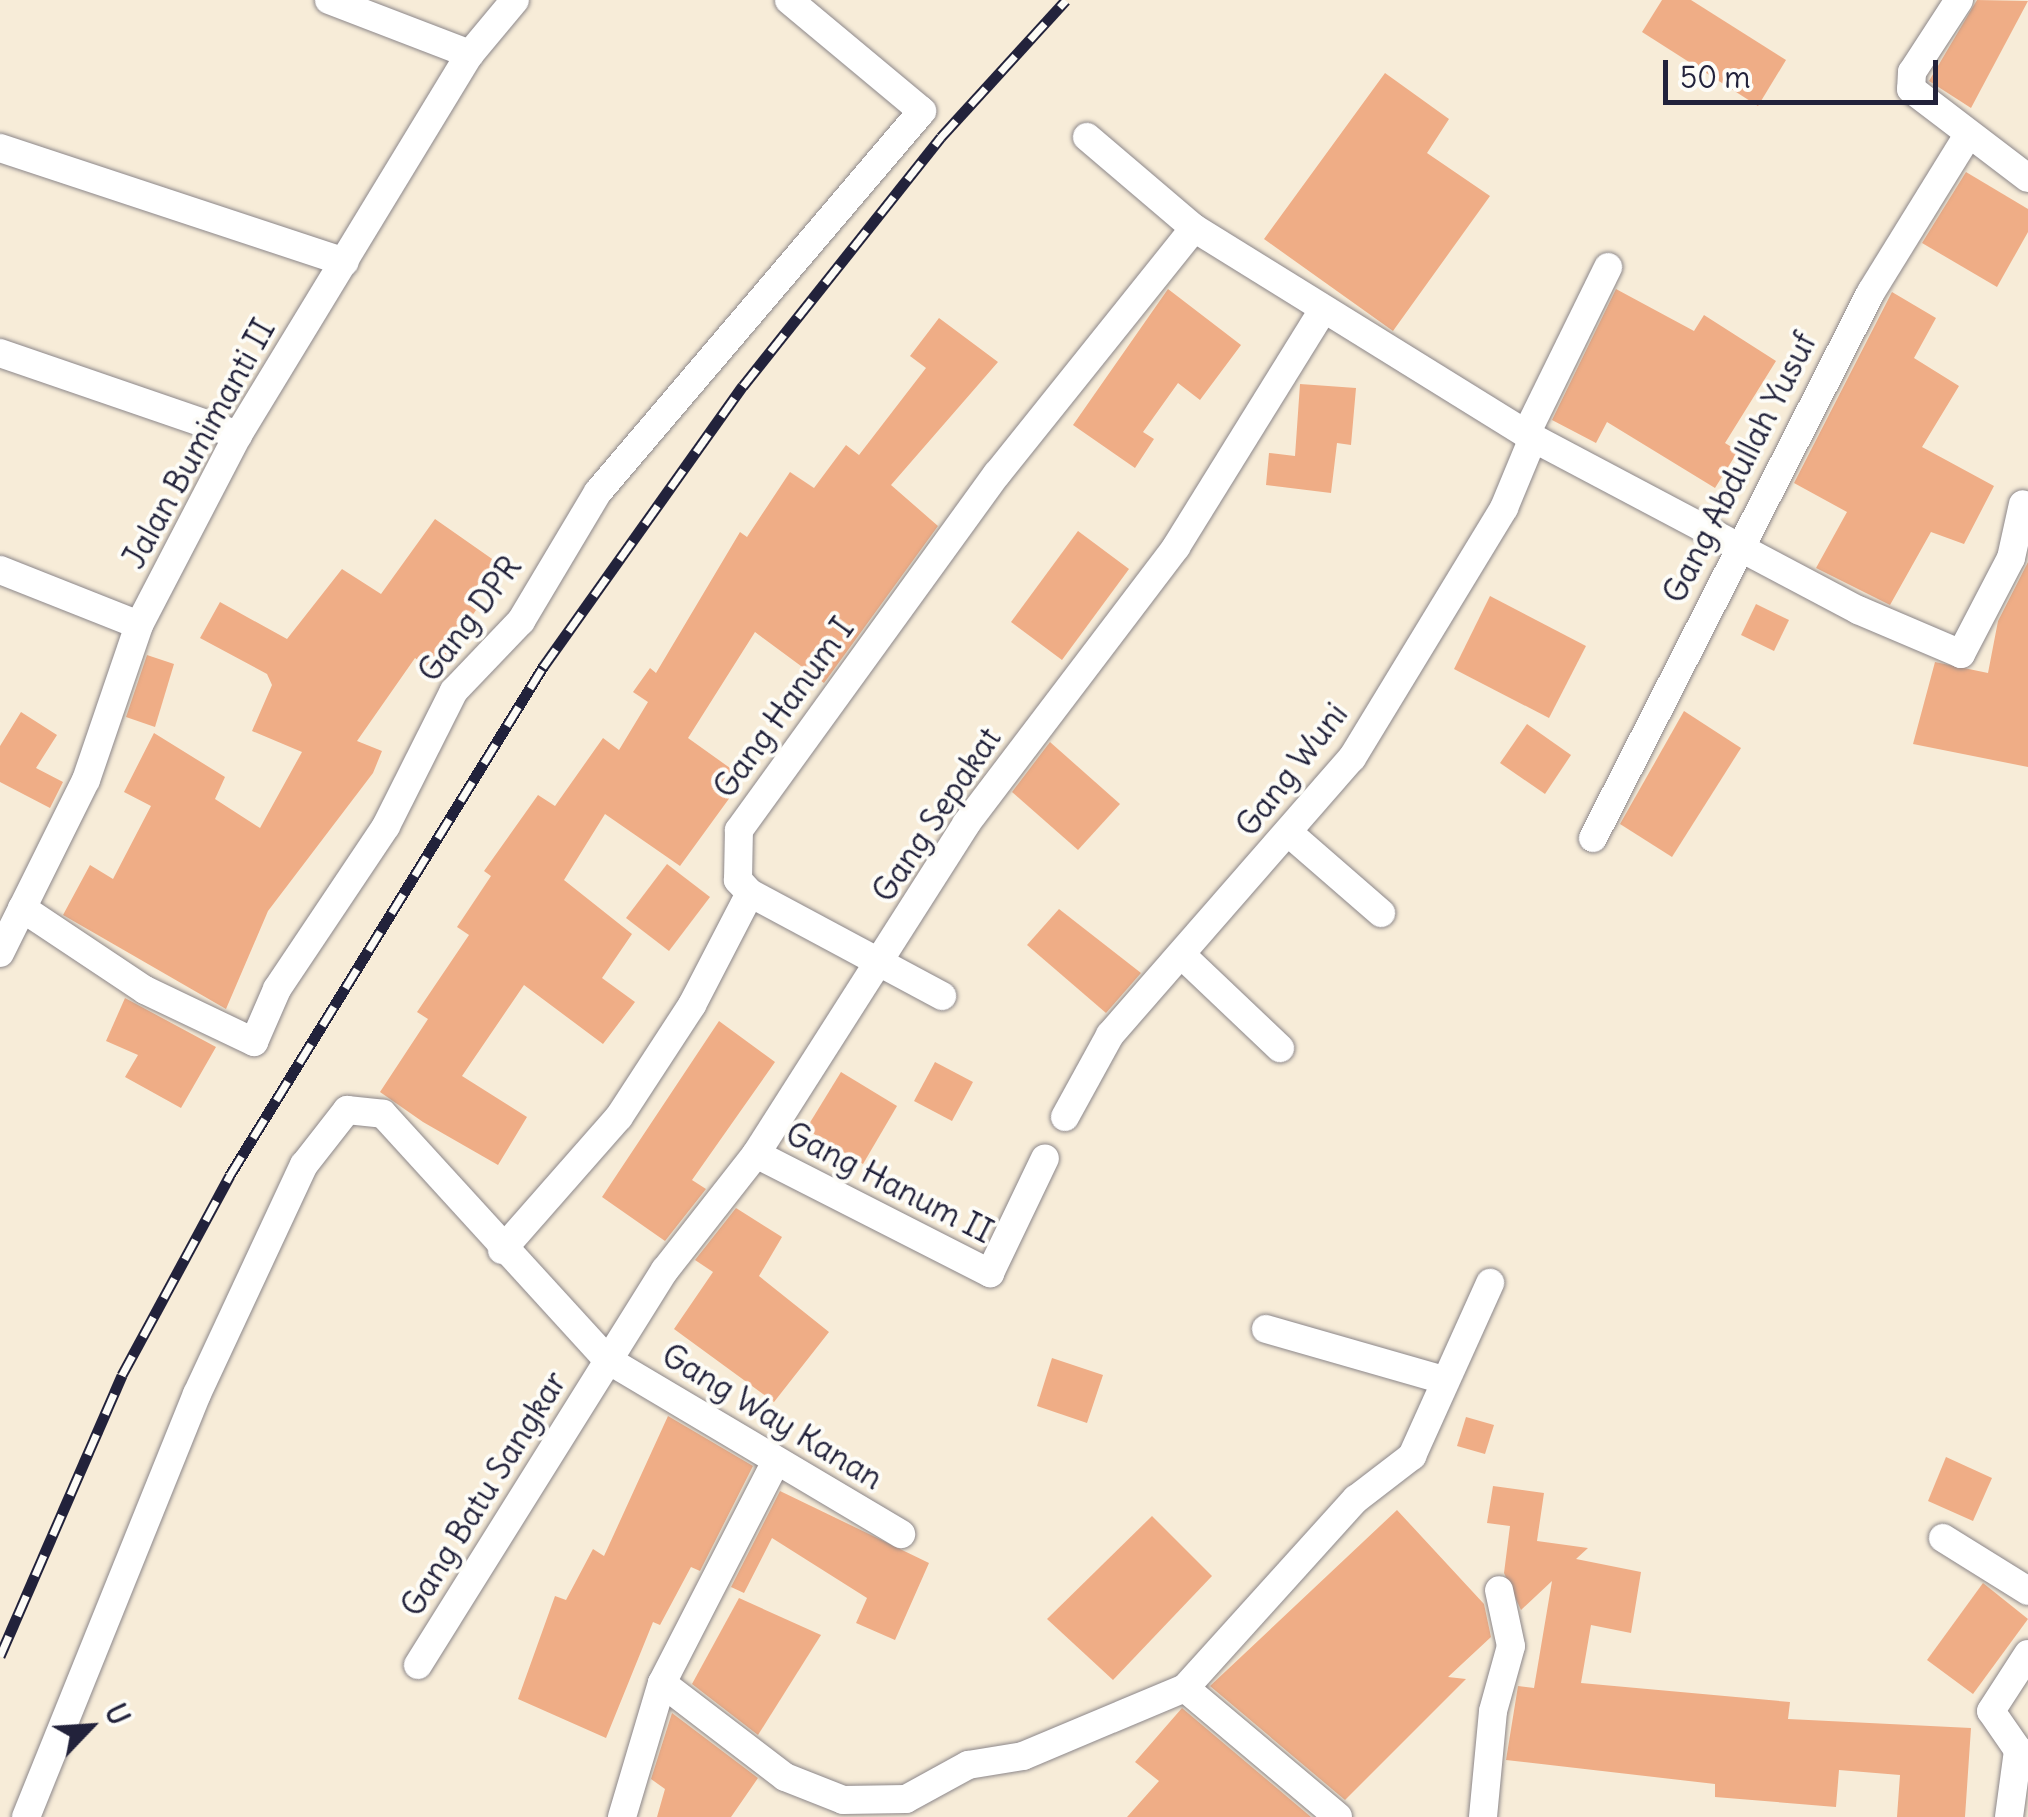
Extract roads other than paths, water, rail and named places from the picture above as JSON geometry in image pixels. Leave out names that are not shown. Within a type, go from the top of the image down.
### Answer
[{"type":"street","points":[[329,0],[470,54]]},
{"type":"street","name":"Jalan Bumimanti II","points":[[0,953],[86,780],[139,625],[238,435],[470,54],[516,0]]},
{"type":"street","name":"Gang DPR","points":[[22,908],[145,990],[254,1042],[277,989],[386,826],[454,691],[521,621],[598,492],[922,111],[789,0]]},
{"type":"street","points":[[1959,0],[1910,78],[1966,138],[2028,178]]},
{"type":"street","points":[[1087,137],[1194,228],[1530,436],[1961,654],[2011,558],[2023,504]]},
{"type":"street","name":"Gang Abdullah Yusuf","points":[[1593,838],[1739,543],[1871,292],[1966,138]]},
{"type":"street","points":[[0,148],[345,262]]},
{"type":"street","name":"Gang Hanum I","points":[[750,894],[738,880],[739,830],[997,474],[1194,228]]},
{"type":"street","name":"Gang Wuni","points":[[1065,1117],[1110,1036],[1185,958],[1352,758],[1432,631],[1530,436],[1608,267]]},
{"type":"street","name":"Gang Sepakat","points":[[608,1360],[756,1154],[966,824],[1176,547],[1322,310]]},
{"type":"street","points":[[0,353],[238,435]]},
{"type":"street","points":[[0,570],[139,625]]},
{"type":"street","points":[[1289,833],[1381,912]]},
{"type":"street","points":[[502,1250],[619,1117],[750,894],[878,967],[942,996]]},
{"type":"street","points":[[1185,958],[1280,1048]]},
{"type":"street","name":"Gang Way Kanan","points":[[26,1817],[197,1394],[329,1123],[362,1106],[383,1114],[502,1250],[608,1360],[900,1534]]},
{"type":"street","name":"Gang Hanum II","points":[[756,1154],[990,1273],[1046,1158]]},
{"type":"street","points":[[662,1683],[785,1777],[842,1800],[906,1799],[968,1765],[1023,1756],[1186,1688],[1356,1499],[1412,1456],[1490,1283]]},
{"type":"street","points":[[1266,1329],[1444,1380]]},
{"type":"street","name":"Gang Batu Sangkar","points":[[418,1665],[608,1360]]},
{"type":"street","points":[[622,1817],[662,1683],[776,1461]]},
{"type":"street","points":[[1943,1538],[2028,1592]]},
{"type":"street","points":[[1482,1817],[1493,1711],[1511,1646],[1499,1590]]},
{"type":"street","points":[[2008,1817],[2018,1750],[1991,1711],[2028,1654]]},
{"type":"street","points":[[1186,1688],[1338,1817]]},
{"type":"railway","points":[[0,1656],[122,1375],[230,1175],[543,667],[743,386],[941,137],[1066,0]]}]
